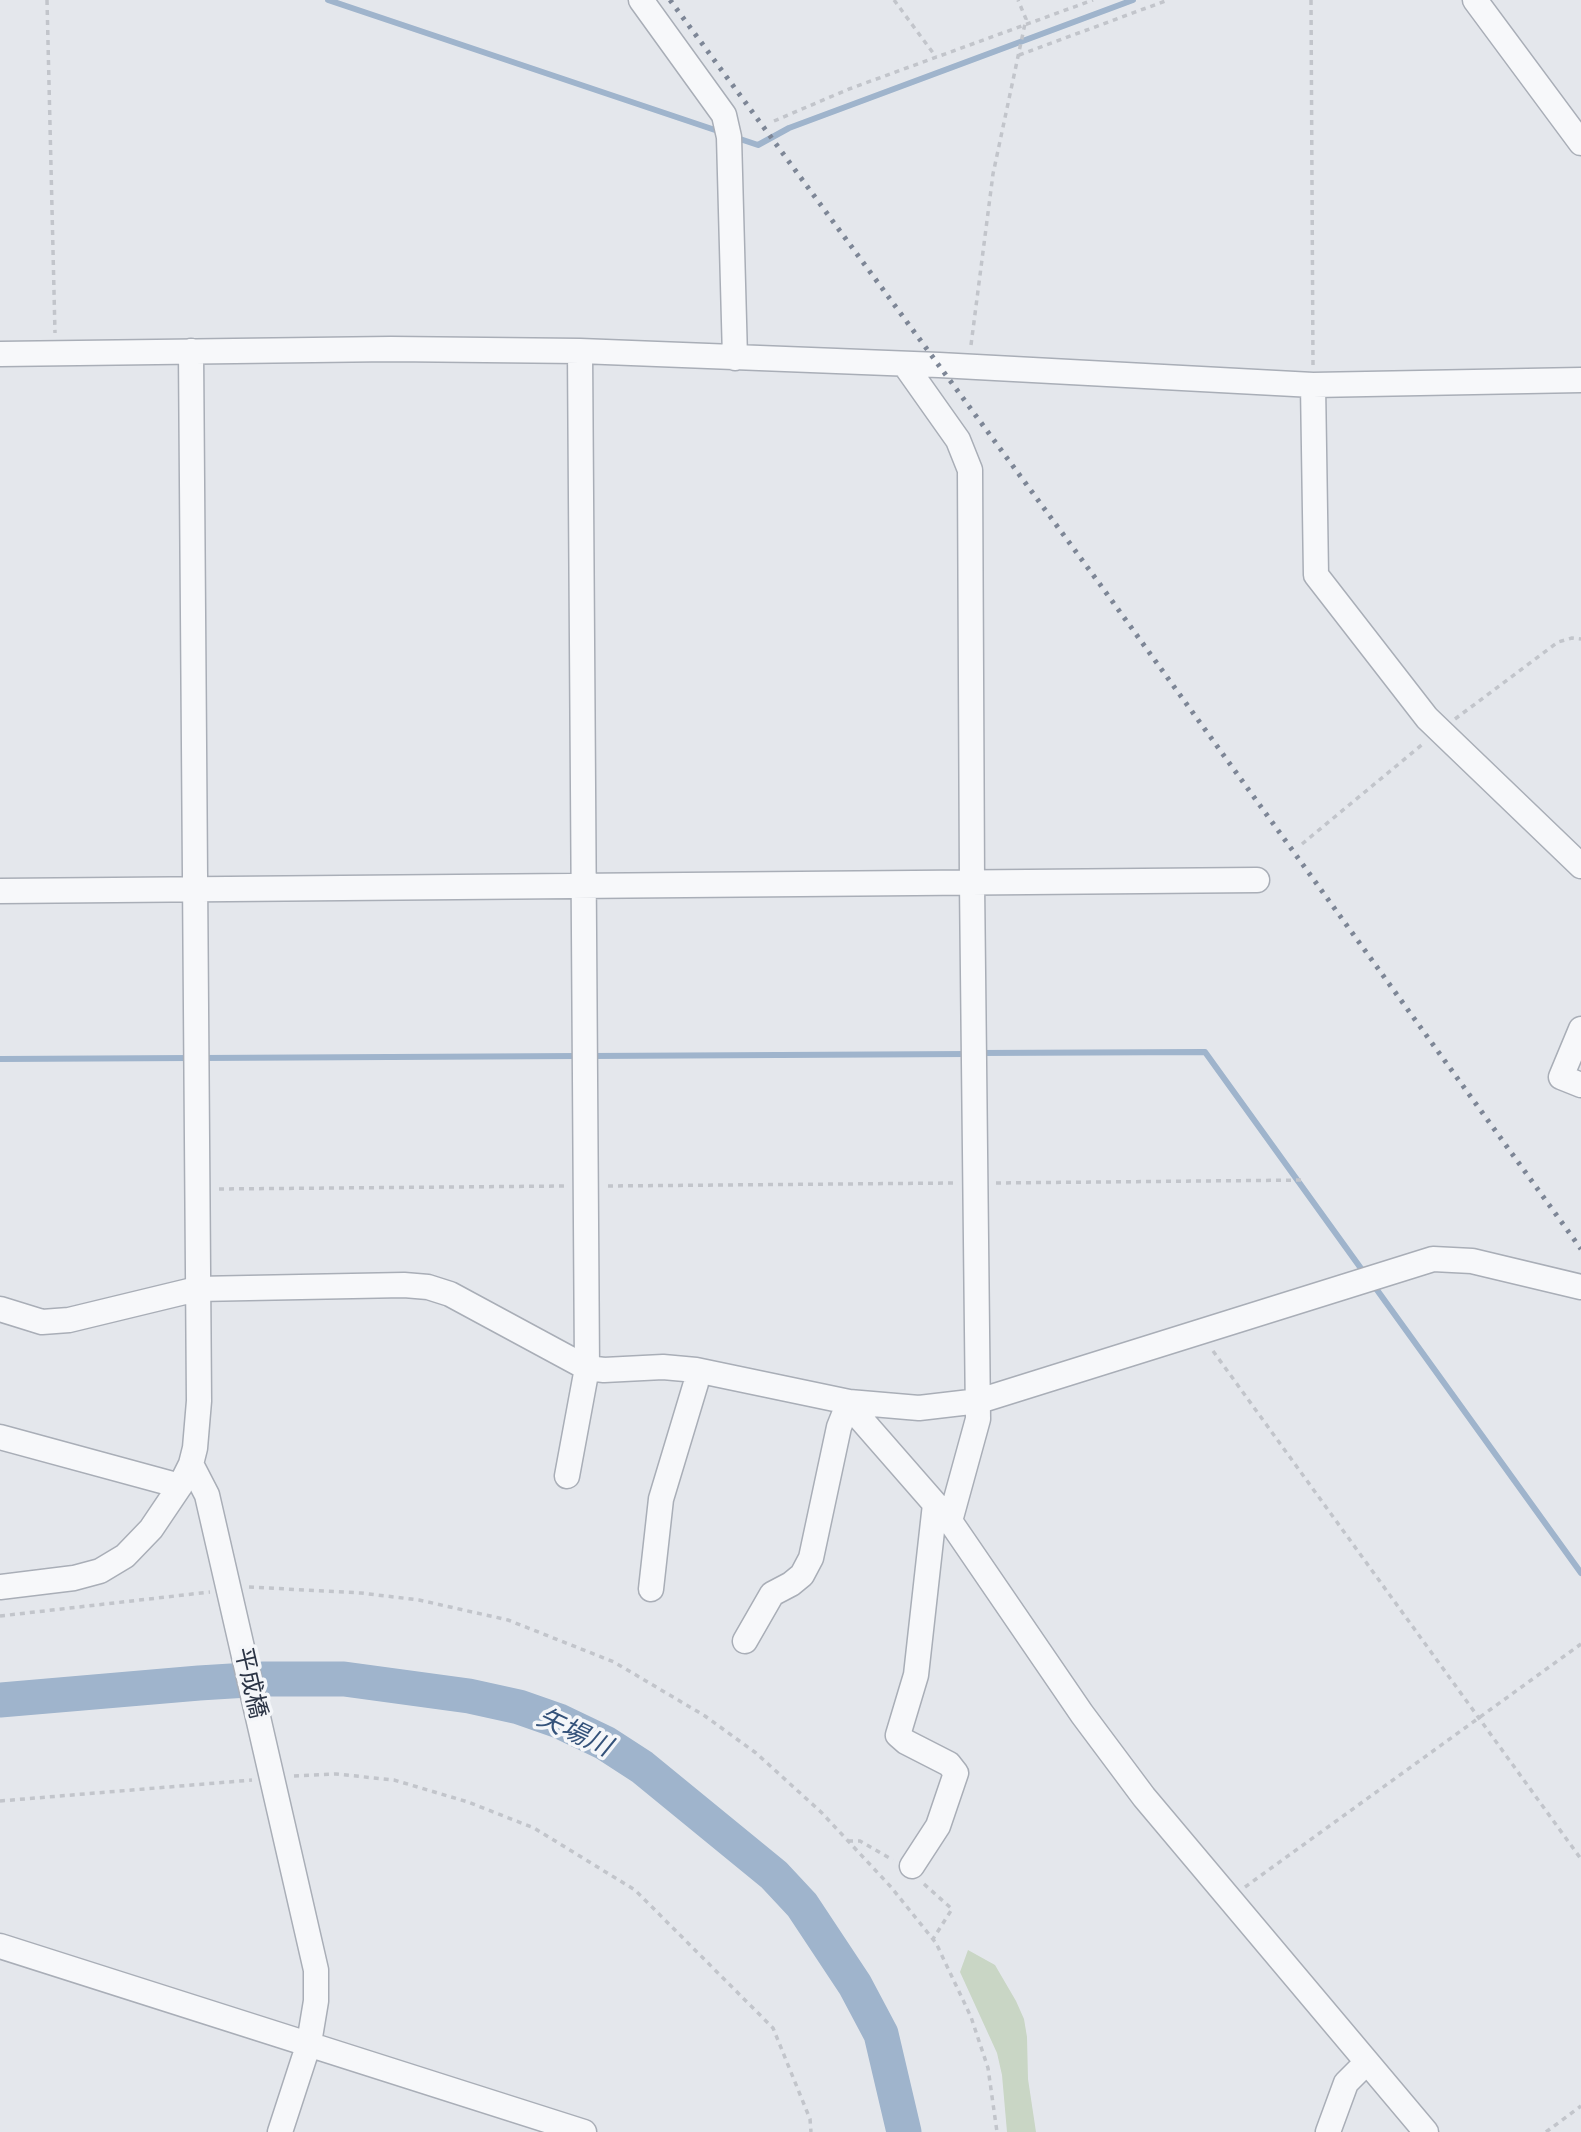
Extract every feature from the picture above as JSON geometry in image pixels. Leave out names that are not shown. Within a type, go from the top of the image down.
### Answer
[{"type":"street","points":[[641,0],[724,115],[729,137],[735,358]]},
{"type":"street","points":[[1475,0],[1581,143]]},
{"type":"street","points":[[0,354],[391,349],[580,351],[1313,385],[1581,380]]},
{"type":"street","points":[[0,1587],[74,1578],[100,1571],[125,1556],[151,1529],[186,1475],[197,1430],[199,1401],[191,351]]},
{"type":"street","points":[[567,1476],[587,1368],[580,351]]},
{"type":"street","points":[[905,365],[958,440],[970,470],[978,1401],[978,1419],[942,1513],[915,1675],[898,1735],[906,1742],[949,1763],[956,1773],[938,1826],[912,1866]]},
{"type":"street","points":[[1313,385],[1315,575],[1427,718],[1581,866]]},
{"type":"street","points":[[0,891],[1257,880]]},
{"type":"street","points":[[1581,1029],[1561,1077],[1581,1085]]},
{"type":"street","points":[[0,1309],[42,1322],[69,1320],[197,1289],[404,1285],[428,1287],[450,1294],[587,1368],[604,1370],[663,1367],[696,1370],[849,1402],[919,1408],[978,1401],[1433,1259],[1472,1261],[1581,1287]]},
{"type":"street","points":[[651,1589],[661,1499],[696,1383],[696,1370]]},
{"type":"street","points":[[849,1402],[860,1419],[942,1513],[1082,1714],[1144,1797],[1426,2132]]},
{"type":"street","points":[[745,1641],[772,1594],[802,1575],[811,1558],[839,1427],[849,1402]]},
{"type":"street","points":[[0,1437],[186,1475]]},
{"type":"street","name":"平成橋","points":[[186,1475],[207,1495],[269,1775],[316,1970],[316,2001],[309,2043],[280,2132]]},
{"type":"street","points":[[0,1946],[584,2132]]},
{"type":"street","points":[[1328,2132],[1346,2083],[1366,2063]]},
{"type":"path","points":[[47,0],[55,353]]},
{"type":"path","points":[[894,0],[936,57]]},
{"type":"path","points":[[968,368],[993,174],[1026,19],[1018,0]]},
{"type":"path","points":[[774,121],[849,89],[1093,0]]},
{"type":"path","points":[[1019,55],[1168,0]]},
{"type":"path","points":[[1311,0],[1313,385]]},
{"type":"path","points":[[196,1189],[1306,1180]]},
{"type":"path","points":[[1198,1331],[1581,1859]]},
{"type":"path","points":[[258,1587],[419,1600],[508,1620],[614,1662],[705,1716],[755,1753],[821,1812],[891,1887],[933,1939],[971,2017],[988,2068],[998,2132]]},
{"type":"path","points":[[0,1616],[198,1595]]},
{"type":"path","points":[[1229,1898],[1581,1644]]},
{"type":"path","points":[[0,1801],[269,1775],[336,1774],[394,1780],[468,1802],[534,1828],[635,1890],[773,2028],[810,2119],[811,2132]]},
{"type":"path","points":[[933,1939],[952,1909]]},
{"type":"path","points":[[1546,2132],[1581,2106]]},
{"type":"green space","points":[[968,1950],[995,1965],[1024,2019],[1028,2079],[1036,2132],[1007,2132],[1002,2075],[997,2053],[960,1972]]},
{"type":"waterway","points":[[328,0],[721,132]]},
{"type":"waterway","points":[[734,137],[758,145],[789,128],[1133,0]]},
{"type":"waterway","points":[[978,1053],[1205,1052],[1365,1274]]},
{"type":"waterway","points":[[590,1056],[968,1054]]},
{"type":"waterway","points":[[201,1058],[579,1056]]},
{"type":"waterway","points":[[0,1059],[191,1058]]},
{"type":"waterway","points":[[1372,1283],[1581,1573]]},
{"type":"waterway","name":"矢場川","points":[[0,1700],[264,1679],[344,1679],[469,1696],[519,1707],[559,1721],[605,1743],[642,1767],[774,1875],[802,1905],[855,1985],[881,2034],[904,2132]]},
{"type":"railway","points":[[670,0],[1099,583],[1581,1249]]}]
